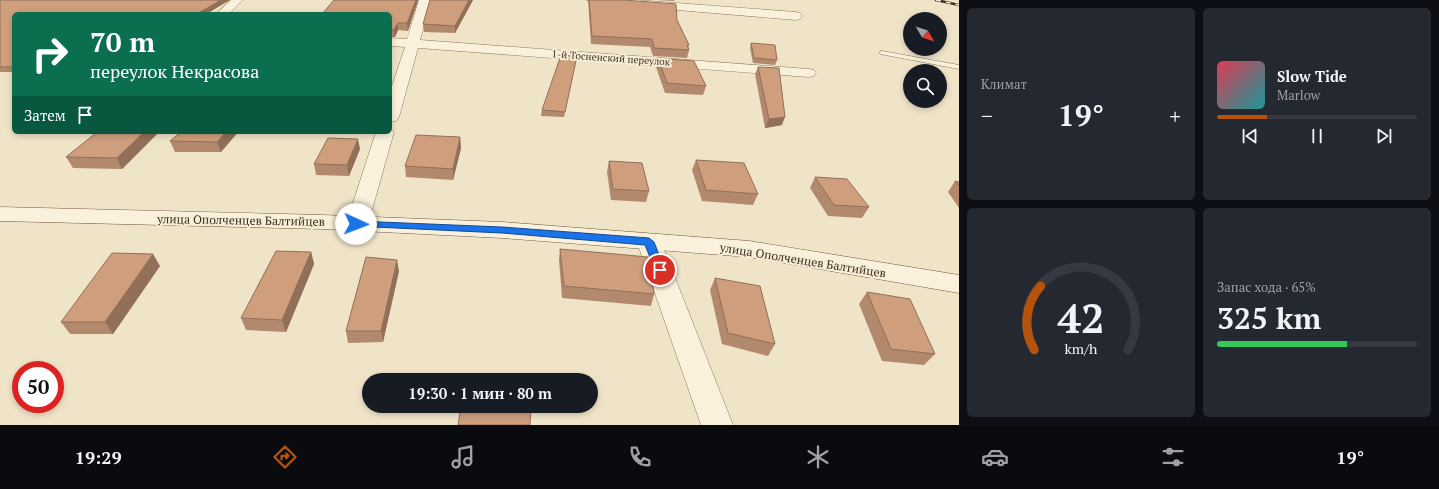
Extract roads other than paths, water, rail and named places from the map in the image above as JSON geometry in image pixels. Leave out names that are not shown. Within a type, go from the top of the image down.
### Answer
[{"type":"street","points":[[224,12],[236,0]]},
{"type":"street","points":[[392,111],[413,43],[424,0]]},
{"type":"street","points":[[593,0],[796,16]]},
{"type":"street","name":"1-й Тосненский переулок","points":[[392,42],[809,73]]},
{"type":"street","points":[[356,224],[384,134]]},
{"type":"street","name":"улица Ополченцев Балтийцев","points":[[0,214],[356,224],[502,230],[750,250],[959,284]]},
{"type":"street","points":[[649,242],[717,425]]},
{"type":"lane","points":[[882,53],[959,67]]},
{"type":"railway","points":[[936,0],[959,5]]}]
